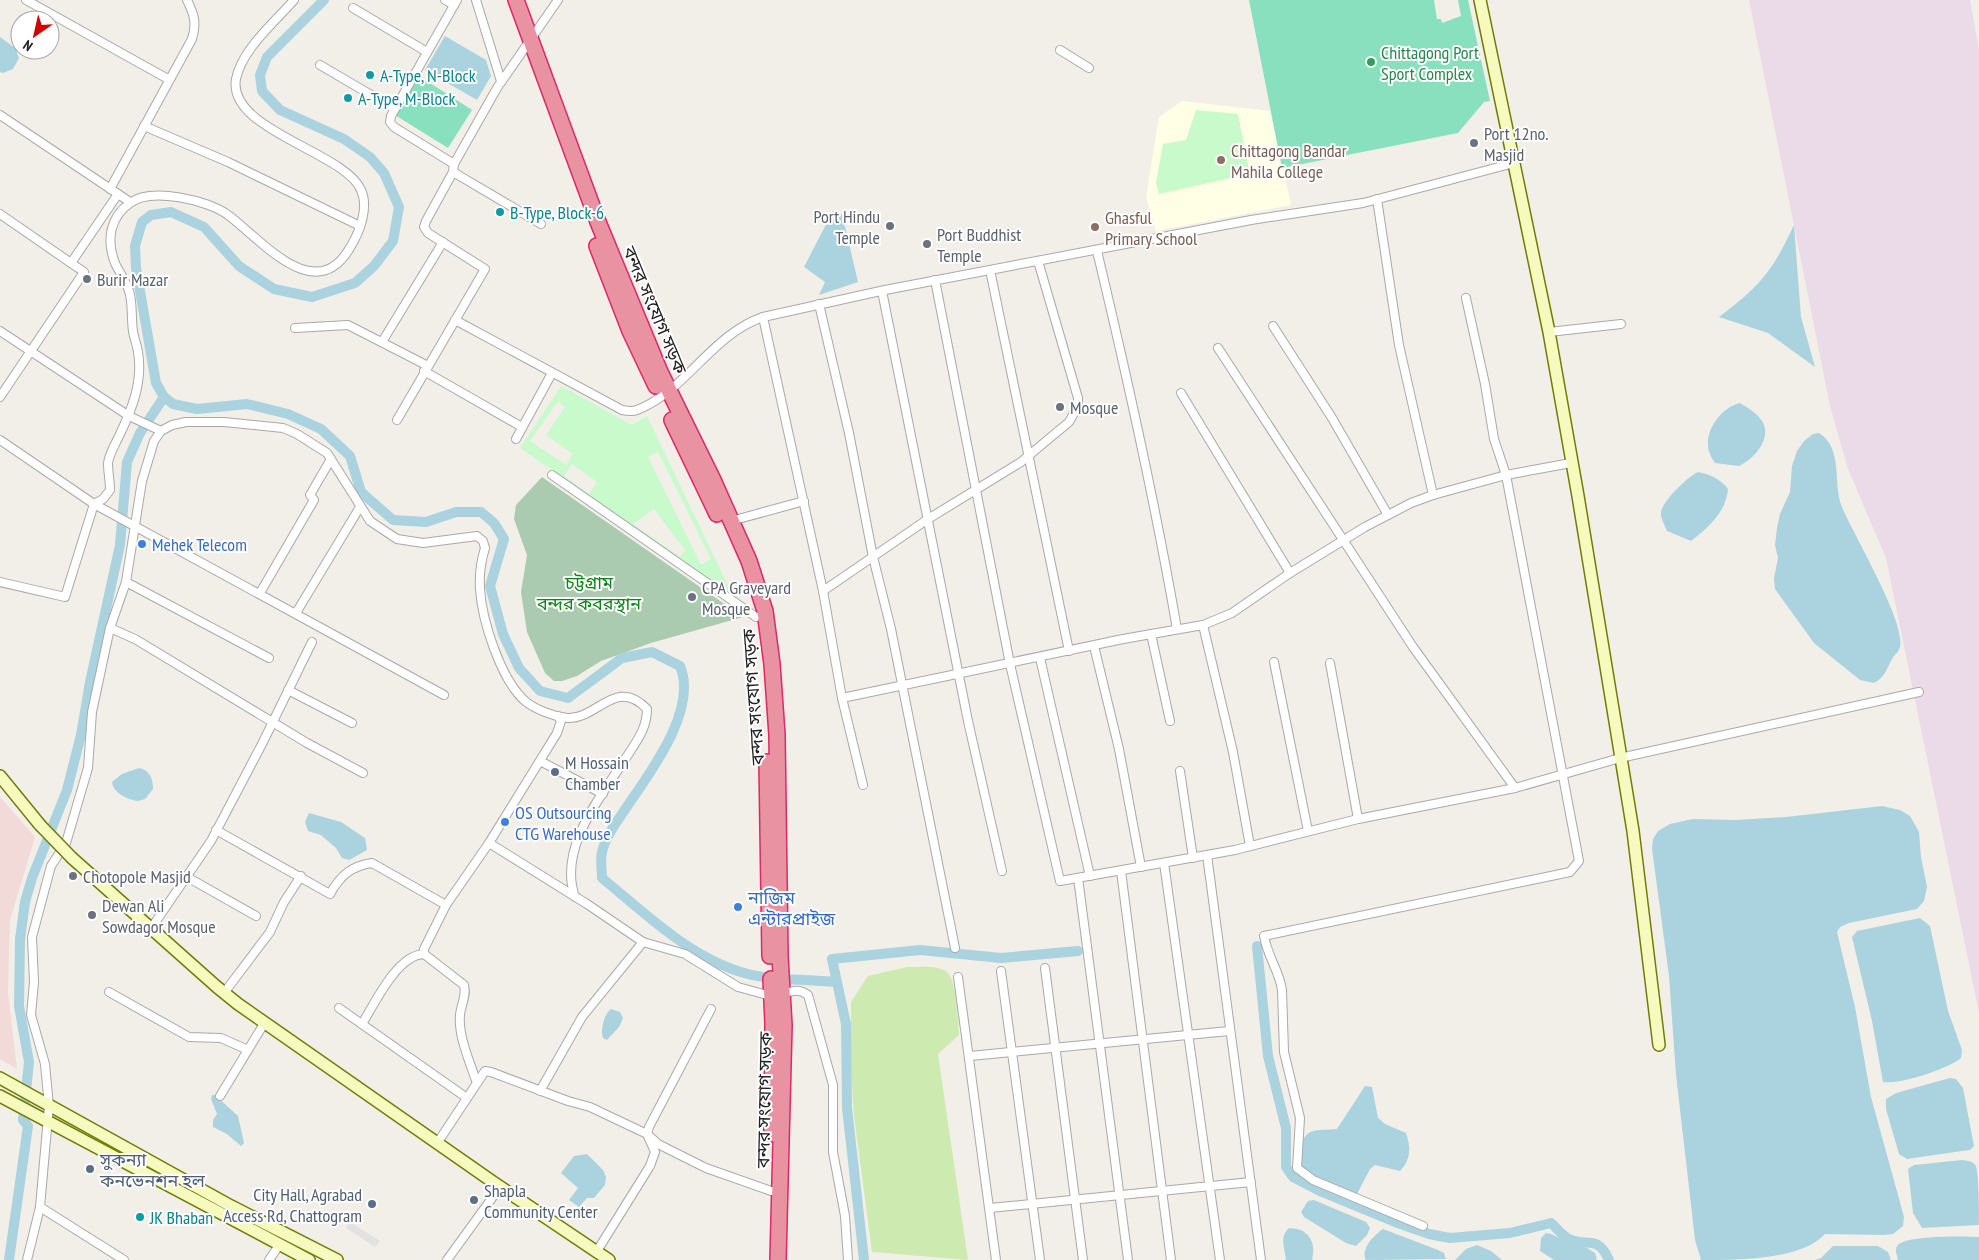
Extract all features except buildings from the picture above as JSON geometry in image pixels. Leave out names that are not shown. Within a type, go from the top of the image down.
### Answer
[{"type":"highway","name":"বন্দর সংযোগ সড়ক","points":[[509,0],[665,393],[735,555],[752,599],[761,638],[776,993],[768,1260]]},
{"type":"highway","name":"বন্দর সংযোগ সড়ক","points":[[516,0],[528,46]]},
{"type":"highway","name":"বন্দর সংযোগ সড়ক","points":[[665,393],[701,454],[731,521],[758,585],[770,636],[776,735],[775,956]]},
{"type":"highway","name":"বন্দর সংযোগ সড়ক","points":[[776,993],[784,1070],[778,1260]]},
{"type":"street","points":[[26,0],[168,79]]},
{"type":"street","points":[[110,189],[168,79],[192,38],[196,26],[194,13],[187,0]]},
{"type":"street","points":[[0,582],[65,597],[94,504],[103,499],[110,490],[108,463],[130,417],[136,398],[138,354],[133,331],[130,293],[115,262],[110,237],[111,227],[118,214],[130,202],[143,196],[158,194],[175,196],[213,208],[227,214],[252,238],[282,260],[298,268],[313,272],[326,270],[340,260],[350,248],[360,226],[364,206],[361,190],[349,175],[256,118],[240,100],[236,89],[236,78],[250,50],[266,28],[294,0]]},
{"type":"street","points":[[445,0],[455,2],[391,116],[394,127],[541,224]]},
{"type":"street","points":[[476,0],[501,81]]},
{"type":"street","points":[[397,420],[484,269],[424,227],[501,81],[528,46],[558,0]]},
{"type":"street","points":[[1480,0],[1549,332],[1588,555],[1633,831],[1659,1046]]},
{"type":"street","points":[[353,8],[427,52]]},
{"type":"street","points":[[1060,50],[1089,68]]},
{"type":"street","points":[[320,65],[395,109]]},
{"type":"street","points":[[0,115],[130,202]]},
{"type":"street","points":[[144,126],[228,162],[360,226]]},
{"type":"street","points":[[455,320],[552,374],[622,410],[636,411],[665,393],[732,333],[751,321],[762,317],[935,280],[1097,251],[1251,220],[1377,200],[1514,163]]},
{"type":"street","points":[[72,263],[118,194]]},
{"type":"street","points":[[1377,200],[1399,345],[1433,495]]},
{"type":"street","points":[[0,214],[84,272],[0,397]]},
{"type":"street","points":[[382,342],[443,242]]},
{"type":"street","points":[[1097,251],[1130,388],[1162,539],[1177,629]]},
{"type":"street","points":[[823,591],[928,519],[1028,456],[1075,414],[1078,398],[1038,261]]},
{"type":"street","points":[[990,270],[1069,651]]},
{"type":"street","points":[[935,280],[1010,664],[1060,880],[1120,871],[1250,846],[1358,819],[1515,788],[1620,758],[1919,692]]},
{"type":"street","points":[[882,291],[898,379],[959,674],[1002,871]]},
{"type":"street","points":[[1423,1226],[1313,1180],[1297,1168],[1300,1118],[1284,1052],[1281,980],[1266,951],[1264,936],[1570,872],[1579,861],[1564,773],[1506,475],[1494,439],[1485,384],[1466,298]]},
{"type":"street","points":[[819,304],[849,432],[873,557],[891,629],[955,948]]},
{"type":"street","points":[[762,317],[804,501],[823,591],[842,698],[863,785]]},
{"type":"street","points":[[1549,332],[1621,324]]},
{"type":"street","points":[[295,328],[348,325],[382,342],[522,427]]},
{"type":"street","points":[[1273,326],[1332,418],[1388,515]]},
{"type":"street","points":[[0,331],[130,417],[158,430],[172,425],[203,421],[283,428],[310,441],[331,459],[370,521],[397,539],[423,543],[478,536],[484,541],[480,589],[488,633],[496,653],[524,700],[542,711],[570,718],[624,696],[638,700],[647,709],[647,722],[641,736],[602,794],[574,847],[570,866],[571,884],[575,897]]},
{"type":"street","points":[[1218,348],[1413,647],[1515,788]]},
{"type":"street","points":[[516,439],[552,374]]},
{"type":"street","points":[[1181,393],[1290,573]]},
{"type":"street","points":[[28,1260],[40,1207],[42,1120],[46,1104],[45,1064],[31,1015],[34,982],[32,937],[52,866],[66,843],[85,781],[90,750],[92,712],[110,628],[126,582],[132,526],[148,459],[158,430]]},
{"type":"street","points":[[0,440],[107,512],[296,612],[444,695]]},
{"type":"street","points":[[260,593],[314,500],[310,495],[331,459]]},
{"type":"street","points":[[842,698],[1203,625],[1232,613],[1290,573],[1388,515],[1433,495],[1506,475],[1571,463]]},
{"type":"street","points":[[552,475],[756,617]]},
{"type":"street","points":[[731,521],[804,501]]},
{"type":"street","points":[[296,612],[360,507]]},
{"type":"street","points":[[126,582],[268,658]]},
{"type":"street","points":[[1203,625],[1233,752],[1250,846]]},
{"type":"street","points":[[110,628],[135,639],[363,773]]},
{"type":"street","points":[[1151,634],[1170,721]]},
{"type":"street","points":[[152,927],[187,877],[216,830],[312,642]]},
{"type":"street","points":[[1094,646],[1118,749],[1141,867]]},
{"type":"street","points":[[1040,658],[1090,876]]},
{"type":"street","points":[[1274,662],[1308,831]]},
{"type":"street","points":[[1330,663],[1358,819]]},
{"type":"street","points":[[288,690],[352,723]]},
{"type":"street","points":[[424,954],[424,949],[446,905],[489,843],[560,727],[561,721],[558,716]]},
{"type":"street","points":[[540,760],[602,794]]},
{"type":"street","points":[[1180,771],[1192,858]]},
{"type":"street","points":[[0,776],[40,826],[72,858],[152,927],[224,993],[500,1187],[597,1250],[609,1260]]},
{"type":"street","points":[[216,830],[330,894],[345,873],[354,868],[372,863],[446,905]]},
{"type":"street","points":[[489,843],[643,942],[685,954],[738,987],[776,993],[796,990],[803,991],[808,996],[829,1065],[833,1085],[833,1152],[845,1216],[848,1260]]},
{"type":"street","points":[[1207,855],[1261,1260]]},
{"type":"street","points":[[1164,863],[1220,1260]]},
{"type":"street","points":[[1120,871],[1171,1260]]},
{"type":"street","points":[[224,993],[270,932],[284,902],[301,876]]},
{"type":"street","points":[[187,877],[256,916]]},
{"type":"street","points":[[1078,878],[1128,1260]]},
{"type":"street","points":[[540,1091],[582,1017],[643,942]]},
{"type":"street","points":[[362,1024],[400,965],[417,955],[424,954],[464,985],[466,992],[460,1014],[460,1026],[477,1083]]},
{"type":"street","points":[[1045,968],[1083,1260]]},
{"type":"street","points":[[1001,970],[1040,1260]]},
{"type":"street","points":[[958,977],[996,1260]]},
{"type":"street","points":[[109,992],[189,1037],[221,1038],[248,1050]]},
{"type":"street","points":[[339,1008],[467,1098]]},
{"type":"street","points":[[597,1250],[650,1166],[655,1152],[648,1134],[682,1063],[711,1009]]},
{"type":"street","points":[[220,1096],[265,1022]]},
{"type":"street","points":[[970,1056],[1229,1031]]},
{"type":"street","points":[[438,1142],[485,1071],[492,1072],[540,1091],[590,1107],[648,1134],[658,1144],[706,1168],[771,1191]]},
{"type":"street","points":[[1,1079],[232,1206],[337,1260]]},
{"type":"street","points":[[0,1096],[42,1120],[309,1260]]},
{"type":"street","points":[[990,1208],[1251,1182]]},
{"type":"street","points":[[448,1260],[500,1187]]},
{"type":"street","points":[[40,1207],[124,1260]]},
{"type":"street","points":[[269,1260],[280,1244]]},
{"type":"shaded area","points":[[1749,0],[1970,0],[1979,50],[1979,1013],[1886,558],[1848,469],[1830,406]]},
{"type":"shaded area","points":[[1182,101],[1270,111],[1291,205],[1156,231],[1146,197],[1159,117]]},
{"type":"shaded area","points":[[0,797],[35,837],[10,920],[8,993],[17,1069],[0,1059]]},
{"type":"shaded area","points":[[350,1222],[380,1241],[375,1247],[346,1228]]},
{"type":"green space","name":"Chittagong Port Sport Complex","points":[[1249,0],[1434,0],[1437,19],[1441,19],[1442,23],[1461,16],[1458,0],[1468,0],[1490,101],[1484,102],[1458,133],[1282,168]]},
{"type":"green space","points":[[419,76],[472,110],[448,148],[395,115]]},
{"type":"green space","points":[[1196,110],[1238,114],[1250,174],[1159,194],[1156,183],[1163,144],[1186,140]]},
{"type":"green space","points":[[561,386],[632,425],[647,416],[733,596],[520,448]],"holes":[[[558,401],[565,407],[546,435],[573,454],[566,465],[530,441]],[[658,452],[711,559],[701,565],[648,457]],[[572,464],[597,482],[589,494],[564,476]],[[654,509],[685,550],[680,557],[633,524]]]},
{"type":"green space","name":"চট্টগ্রাম বন্দর কবরস্থান","points":[[542,477],[743,617],[651,643],[601,661],[577,676],[562,681],[554,681],[545,673],[527,632],[521,592],[527,555],[514,519],[516,505]]},
{"type":"green space","points":[[907,967],[932,967],[946,971],[950,975],[955,991],[959,1035],[938,1054],[968,1260],[872,1252],[854,1116],[851,1070],[851,1002],[868,976]]},
{"type":"water","points":[[445,36],[486,60],[491,76],[477,100],[425,70]]},
{"type":"water","points":[[0,37],[10,44],[10,60],[18,60],[13,69],[3,73],[0,72]]},
{"type":"water","points":[[833,211],[842,214],[858,282],[819,295],[825,282],[804,267]]},
{"type":"water","points":[[1794,225],[1801,317],[1815,367],[1768,333],[1719,317],[1745,296],[1764,277],[1779,255]]},
{"type":"water","points":[[1740,403],[1755,413],[1762,421],[1765,428],[1764,441],[1756,453],[1739,466],[1715,463],[1708,447],[1710,431],[1713,424],[1728,408]]},
{"type":"water","points":[[1819,433],[1832,448],[1842,507],[1887,599],[1900,635],[1899,650],[1883,676],[1874,683],[1860,680],[1814,643],[1775,589],[1774,578],[1778,558],[1775,545],[1777,528],[1780,514],[1790,492],[1792,466],[1797,451],[1804,441],[1813,434]]},
{"type":"water","points":[[1698,472],[1714,477],[1728,489],[1727,497],[1720,512],[1691,541],[1667,531],[1661,512],[1666,502],[1676,490]]},
{"type":"water","points":[[139,768],[146,771],[150,776],[153,789],[145,799],[138,801],[118,793],[112,782],[122,774]]},
{"type":"water","points":[[1882,806],[1900,810],[1910,816],[1919,832],[1921,857],[1927,887],[1924,901],[1917,909],[1849,923],[1840,927],[1837,932],[1855,1007],[1871,1097],[1904,1217],[1903,1226],[1893,1234],[1884,1235],[1825,1234],[1814,1243],[1801,1249],[1768,1257],[1701,1260],[1695,1240],[1676,1075],[1669,976],[1652,849],[1653,839],[1658,831],[1670,824],[1693,819],[1736,820],[1786,817]]},
{"type":"water","points":[[309,813],[341,822],[365,838],[367,850],[349,860],[342,858],[336,848],[321,835],[308,831],[305,822]]},
{"type":"water","points":[[1920,918],[1930,926],[1948,1011],[1962,1050],[1961,1058],[1946,1067],[1923,1075],[1900,1081],[1883,1082],[1872,1021],[1852,937],[1857,931]]},
{"type":"water","points":[[611,1009],[620,1012],[623,1018],[619,1027],[607,1040],[603,1038],[602,1027],[606,1015]]},
{"type":"water","points":[[1950,1078],[1956,1079],[1963,1088],[1974,1146],[1970,1150],[1907,1159],[1899,1154],[1886,1109],[1886,1099],[1896,1093]]},
{"type":"water","points":[[1365,1086],[1372,1087],[1378,1118],[1385,1124],[1406,1133],[1409,1153],[1404,1167],[1400,1171],[1375,1165],[1370,1169],[1357,1194],[1319,1178],[1302,1167],[1301,1151],[1305,1137],[1312,1131],[1337,1129]]},
{"type":"water","points":[[212,1095],[215,1095],[238,1116],[244,1143],[241,1146],[227,1134],[213,1127],[213,1120],[217,1114],[211,1099]]},
{"type":"water","points":[[587,1154],[603,1170],[606,1177],[605,1185],[594,1198],[587,1198],[579,1207],[569,1200],[578,1188],[561,1173],[574,1156]]},
{"type":"water","points":[[1962,1160],[1971,1162],[1976,1166],[1979,1225],[1922,1228],[1913,1213],[1908,1169],[1914,1165]]},
{"type":"water","points":[[1314,1200],[1366,1222],[1370,1228],[1367,1235],[1356,1246],[1346,1243],[1304,1217],[1301,1212],[1308,1201]]},
{"type":"water","points":[[1289,1228],[1301,1230],[1310,1237],[1313,1247],[1312,1260],[1286,1260],[1283,1239]]},
{"type":"water","points":[[1383,1229],[1438,1250],[1444,1253],[1446,1259],[1366,1260],[1366,1247]]},
{"type":"water","points":[[1546,1233],[1573,1245],[1587,1248],[1595,1253],[1597,1260],[1554,1260],[1540,1251],[1541,1238]]},
{"type":"water","points":[[1962,1236],[1979,1237],[1979,1260],[1898,1260],[1896,1248],[1898,1245],[1912,1239]]},
{"type":"water","points":[[1477,1245],[1491,1251],[1502,1260],[1455,1260],[1466,1249]]},
{"type":"water","points":[[1833,1246],[1878,1246],[1888,1252],[1891,1260],[1815,1260],[1821,1258]]},
{"type":"waterway","points":[[324,0],[267,57],[260,75],[262,91],[280,110],[344,139],[370,157],[384,173],[399,207],[393,241],[374,266],[355,283],[312,297],[274,289],[239,266],[204,227],[171,212],[151,215],[142,222],[135,246],[136,268],[156,383],[164,397],[173,404],[197,409],[247,404],[288,414],[321,429],[350,456],[361,492],[393,520],[426,522],[456,512],[481,512],[494,523],[504,539],[490,586],[503,634],[519,668],[540,691],[568,698],[622,658],[652,652],[680,666],[684,683],[683,701],[678,720],[660,757],[606,839],[601,855],[602,878],[688,947],[727,967],[769,978],[835,982]]},
{"type":"waterway","points":[[9,1260],[28,1126],[23,1120],[29,1062],[19,1006],[20,939],[25,902],[32,878],[67,790],[81,735],[90,682],[120,545],[127,462],[140,433],[164,397]]},
{"type":"waterway","points":[[1257,946],[1268,1056],[1286,1128],[1286,1167],[1293,1177],[1322,1192],[1395,1222],[1429,1234],[1450,1238],[1510,1233],[1551,1223],[1569,1239],[1596,1244],[1605,1252],[1609,1260]]},
{"type":"waterway","points":[[864,1260],[847,1108],[846,1024],[832,959],[920,950],[1001,958],[1078,951]]},
{"type":"place","name":"Chittagong Port Sport Complex","points":[[1371,62]]},
{"type":"place","name":"A-Type, N-Block","points":[[370,75]]},
{"type":"place","name":"A-Type, M-Block","points":[[348,98]]},
{"type":"place","name":"Port 12no. Masjid","points":[[1474,143]]},
{"type":"place","name":"Chittagong Bandar Mahila College","points":[[1221,160]]},
{"type":"place","name":"B-Type, Block-6","points":[[500,212]]},
{"type":"place","name":"Port Hindu Temple","points":[[890,226]]},
{"type":"place","name":"Ghasful Primary School","points":[[1095,227]]},
{"type":"place","name":"Port Buddhist Temple","points":[[927,244]]},
{"type":"place","name":"Burir Mazar","points":[[87,279]]},
{"type":"place","name":"Mosque","points":[[1060,407]]},
{"type":"place","name":"Mehek Telecom","points":[[142,544]]},
{"type":"place","name":"CPA Graveyard Mosque","points":[[692,597]]},
{"type":"place","name":"M Hossain Chamber","points":[[555,772]]},
{"type":"place","name":"OS Outsourcing CTG Warehouse","points":[[505,822]]},
{"type":"place","name":"Chotopole Masjid","points":[[73,876]]},
{"type":"place","name":"নাজিম এন্টারপ্রাইজ","points":[[738,907]]},
{"type":"place","name":"Dewan Ali Sowdagor Mosque","points":[[92,915]]},
{"type":"place","name":"সুকন্যা কনভেনশন হল","points":[[90,1169]]},
{"type":"place","name":"Shapla Community Center","points":[[474,1200]]},
{"type":"place","name":"City Hall, Agrabad Access Rd, Chattogram","points":[[372,1204]]},
{"type":"place","name":"JK Bhaban","points":[[140,1217]]}]
